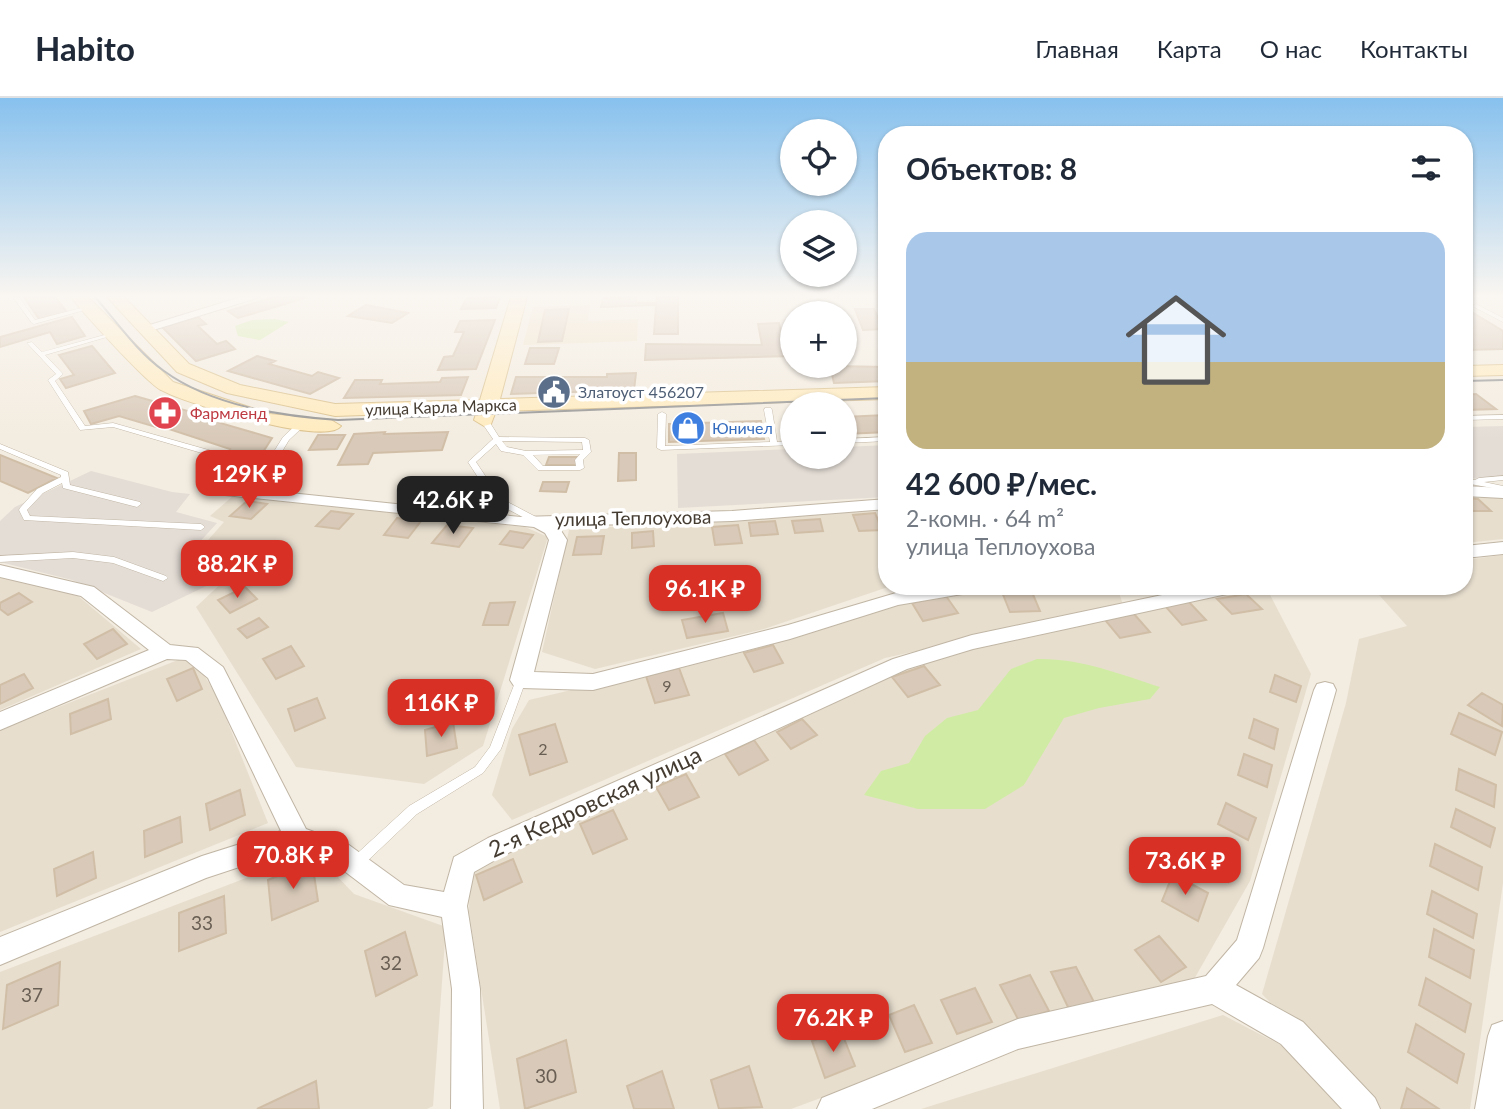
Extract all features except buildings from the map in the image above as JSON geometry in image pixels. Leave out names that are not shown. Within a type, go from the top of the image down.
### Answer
[{"type":"main road","name":"улица Карла Маркса","points":[[124,344],[166,386],[268,420],[301,425],[878,393]]},
{"type":"main road","name":"улица Карла Маркса","points":[[161,344],[184,369],[205,379],[303,407],[335,411],[662,414],[780,410]]},
{"type":"main road","points":[[485,413],[506,344]]},
{"type":"main road","points":[[1473,373],[1503,370]]},
{"type":"main road","points":[[1473,375],[1503,385]]},
{"type":"main road","points":[[857,406],[878,405]]},
{"type":"street","points":[[1473,485],[1503,490]]},
{"type":"street","name":"улица Теплоухова","points":[[212,490],[521,522],[733,516],[878,505]]},
{"type":"street","points":[[535,520],[551,529],[558,540],[540,617],[521,680],[593,682],[777,636],[896,599],[920,595]]},
{"type":"street","points":[[1473,551],[1503,548]]},
{"type":"street","points":[[0,571],[87,591],[165,652]]},
{"type":"street","name":"2-я Кедровская улица","points":[[454,906],[463,865],[497,846],[900,664],[972,642],[1194,595]]},
{"type":"street","points":[[0,721],[165,652],[191,653],[216,673],[297,837]]},
{"type":"street","points":[[833,1109],[1018,1034],[1214,989],[1249,948],[1325,690]]},
{"type":"street","points":[[0,951],[202,869],[297,837],[340,853],[398,896],[454,906],[466,989],[467,1109]]},
{"type":"street","points":[[1214,989],[1292,1033],[1364,1109]]},
{"type":"street","points":[[1490,1109],[1503,1037]]},
{"type":"lane","points":[[31,344],[60,374],[51,380],[83,428],[113,425],[216,455],[209,472],[266,471],[286,439],[301,425]]},
{"type":"lane","points":[[40,354],[76,344]]},
{"type":"lane","points":[[768,410],[774,444]]},
{"type":"lane","points":[[485,413],[504,449],[526,453],[587,452]]},
{"type":"lane","points":[[662,414],[661,448],[780,444]]},
{"type":"lane","points":[[1473,418],[1503,417]]},
{"type":"lane","points":[[535,520],[497,500],[472,462],[497,439],[585,440],[587,452]]},
{"type":"lane","points":[[857,440],[878,439]]},
{"type":"lane","points":[[0,446],[65,474],[66,486],[137,504]]},
{"type":"lane","points":[[526,453],[541,468],[580,468],[579,460],[587,452]]},
{"type":"lane","points":[[65,478],[40,491],[23,510],[27,518],[201,527]]},
{"type":"lane","points":[[1473,483],[1503,478]]},
{"type":"lane","points":[[0,559],[73,555],[114,560],[163,578]]},
{"type":"lane","points":[[355,864],[413,810],[479,769],[495,749],[521,680]]},
{"type":"shaded area","points":[[1503,426],[1503,480],[1473,478],[1473,427]]},
{"type":"shaded area","points":[[878,445],[878,497],[678,508],[677,454],[780,450],[780,469],[857,469],[857,446]]},
{"type":"shaded area","points":[[91,471],[172,492],[190,494],[176,512],[217,523],[186,557],[221,579],[152,612],[72,580],[0,562],[0,521],[15,507]]},
{"type":"shaded area","points":[[1473,494],[1503,496],[1503,539],[1473,542]]},
{"type":"shaded area","points":[[233,496],[525,527],[548,537],[483,746],[424,784],[296,767],[196,607],[229,576],[194,556],[224,522],[210,516]]},
{"type":"shaded area","points":[[878,508],[878,590],[764,629],[595,669],[542,652],[569,530]]},
{"type":"shaded area","points":[[1503,555],[1503,883],[1470,1109],[1375,1109],[1262,994],[1346,703],[1359,639],[1407,626],[1379,595],[1473,595],[1473,559]]},
{"type":"shaded area","points":[[0,576],[77,595],[141,649],[0,710]]},
{"type":"shaded area","points":[[940,595],[1120,595],[1123,605],[885,658],[512,820],[492,795],[512,729],[529,700],[720,655],[907,600]]},
{"type":"shaded area","points":[[1226,595],[1270,595],[1311,674],[1250,881],[1193,981],[1009,1028],[791,1109],[500,1109],[469,912],[470,869],[912,664],[1089,622]]},
{"type":"shaded area","points":[[178,660],[196,662],[218,698],[268,823],[0,932],[0,730]]},
{"type":"shaded area","points":[[314,852],[354,894],[446,927],[433,1106],[427,1109],[0,1109],[0,972]]},
{"type":"shaded area","points":[[1223,1015],[1306,1058],[1359,1109],[921,1109]]},
{"type":"green space","points":[[1037,659],[1084,664],[1160,687],[1150,699],[1099,708],[1064,718],[1024,785],[985,809],[918,809],[864,795],[881,771],[909,763],[925,736],[947,718],[978,710],[1011,669]]},
{"type":"tram line","points":[[135,344],[164,371],[203,393],[271,412],[338,420],[878,398]]},
{"type":"tram line","points":[[1473,381],[1503,380]]},
{"type":"place","name":"Златоуст 456207","points":[[554,392]]},
{"type":"place","name":"Фармленд","points":[[165,413]]},
{"type":"place","name":"Юничел","points":[[688,428]]}]
